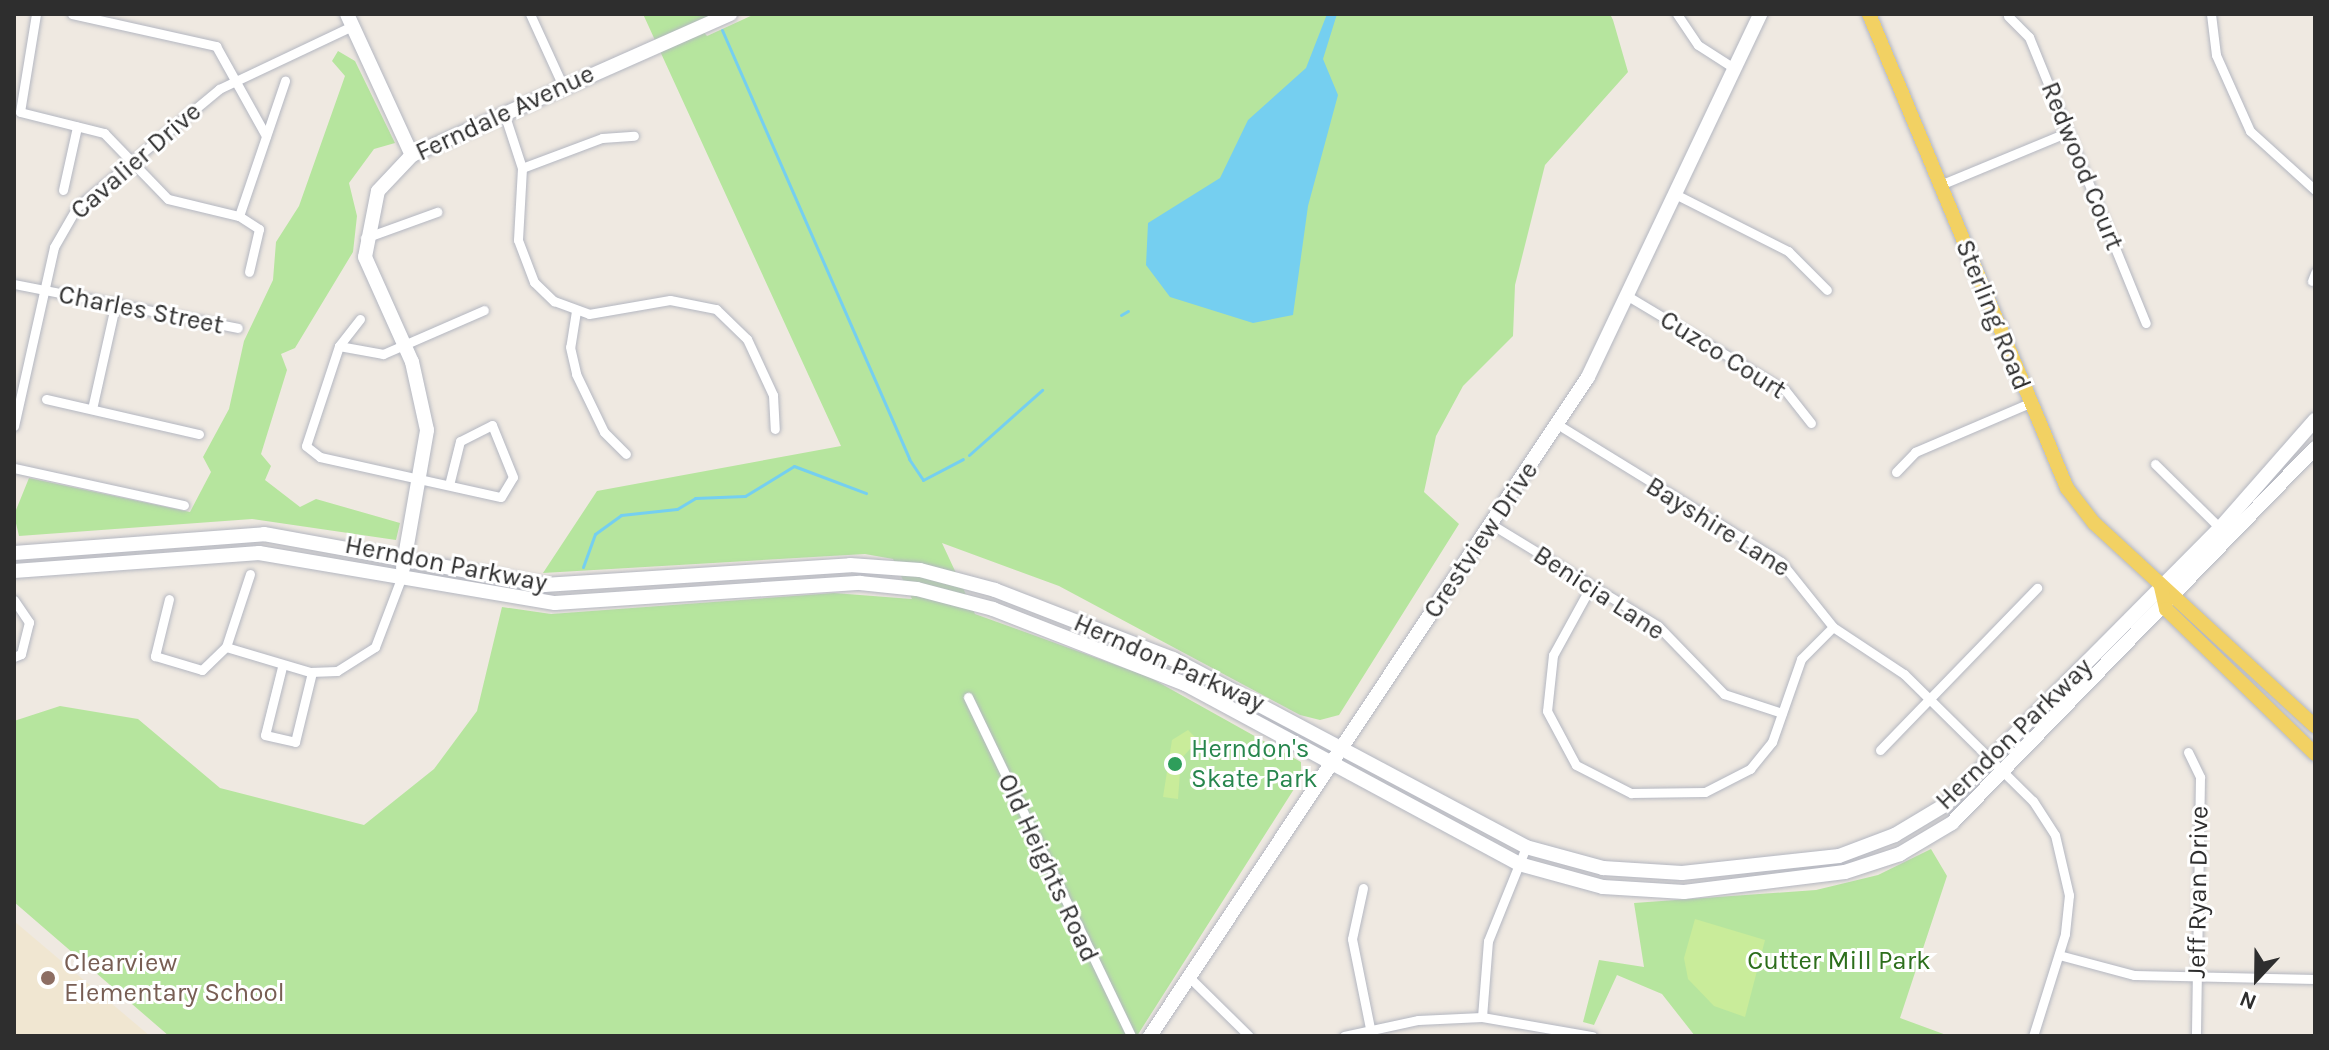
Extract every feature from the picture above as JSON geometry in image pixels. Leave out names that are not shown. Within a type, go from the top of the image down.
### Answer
[{"type":"main road","name":"Ferndale Avenue","points":[[402,576],[423,479],[424,407],[405,347],[374,287],[365,238],[378,191],[412,155],[730,14]]},
{"type":"main road","name":"Crestview Drive","points":[[1150,1036],[1557,424],[1626,295],[1760,14]]},
{"type":"main road","name":"Sterling Road","points":[[1869,14],[2030,403],[2080,508],[2161,587],[2179,596],[2315,726]]},
{"type":"main road","points":[[349,20],[412,155]]},
{"type":"main road","name":"Herndon Parkway","points":[[14,553],[255,534],[544,585],[850,565],[933,573],[1156,651],[1526,847],[1652,873],[1839,856],[1926,819],[1993,760],[2220,528],[2315,420]]},
{"type":"main road","name":"Herndon Parkway","points":[[14,571],[259,553],[555,603],[860,583],[917,589],[1149,668],[1519,864],[1643,891],[1845,872],[1934,835],[2006,773],[2179,596],[2315,448]]},
{"type":"main road","points":[[2161,587],[2166,609],[2315,754]]},
{"type":"street","points":[[36,14],[20,112],[104,133],[135,161],[168,199],[239,216],[259,229],[249,272]]},
{"type":"street","points":[[72,14],[216,46],[266,136]]},
{"type":"street","points":[[530,14],[563,86]]},
{"type":"street","points":[[1677,14],[1698,45],[1734,68]]},
{"type":"street","points":[[2211,14],[2216,55],[2244,121],[2278,163],[2315,190]]},
{"type":"street","name":"Redwood Court","points":[[2008,16],[2029,37],[2146,323]]},
{"type":"street","name":"Cavalier Drive","points":[[14,426],[45,292],[67,219],[236,80],[349,20]]},
{"type":"street","points":[[239,216],[285,81]]},
{"type":"street","points":[[504,113],[522,168],[518,240],[526,269],[543,292],[576,311],[603,315],[686,300],[716,309],[747,339],[773,395],[775,429]]},
{"type":"street","points":[[63,190],[77,127]]},
{"type":"street","points":[[1940,185],[2068,132]]},
{"type":"street","points":[[522,168],[602,138],[634,136]]},
{"type":"street","points":[[1675,194],[1788,251],[1827,290]]},
{"type":"street","points":[[365,238],[437,212]]},
{"type":"street","name":"Charles Street","points":[[14,284],[238,328]]},
{"type":"street","name":"Cuzco Court","points":[[1626,295],[1791,394],[1811,423]]},
{"type":"street","points":[[92,409],[116,302]]},
{"type":"street","points":[[339,346],[383,354],[484,310]]},
{"type":"street","points":[[576,311],[570,347],[576,374],[604,432],[626,454]]},
{"type":"street","points":[[360,319],[339,346],[306,446],[320,457],[501,497],[513,477],[492,425],[460,441],[449,485]]},
{"type":"street","points":[[46,399],[199,434]]},
{"type":"street","points":[[1896,472],[1915,452],[2030,403]]},
{"type":"street","name":"Bayshire Lane","points":[[1557,424],[1781,562],[1833,627],[1930,699],[2006,773],[2045,817],[2062,853],[2069,895],[2059,955],[2033,1036]]},
{"type":"street","points":[[2155,464],[2220,528]]},
{"type":"street","points":[[14,468],[184,505]]},
{"type":"street","name":"Benicia Lane","points":[[1491,524],[1658,626],[1724,694],[1782,713]]},
{"type":"street","points":[[169,599],[155,656],[202,670],[226,647],[250,574]]},
{"type":"street","name":"Ferndale Avenue","points":[[226,647],[282,667],[312,672],[337,671],[375,647],[402,576]]},
{"type":"street","points":[[1591,586],[1553,655],[1546,686],[1558,740],[1589,775],[1631,793],[1714,789],[1762,757],[1801,659],[1833,627]]},
{"type":"street","points":[[1880,750],[2037,588]]},
{"type":"street","points":[[14,600],[29,622],[21,654],[14,657]]},
{"type":"street","points":[[282,667],[265,735],[295,742],[312,672]]},
{"type":"street","name":"Old Heights Road","points":[[968,697],[1131,1036]]},
{"type":"street","name":"Jeff Ryan Drive","points":[[2188,752],[2200,777],[2196,1036]]},
{"type":"street","points":[[1482,1017],[1488,941],[1526,847]]},
{"type":"street","points":[[1363,888],[1353,947],[1370,1028]]},
{"type":"street","points":[[2059,955],[2112,972],[2315,979]]},
{"type":"street","points":[[1189,977],[1249,1036]]},
{"type":"street","points":[[1344,1036],[1370,1028],[1482,1017],[1592,1036]]},
{"type":"shaded area","name":"Clearview Elementary School","points":[[14,921],[150,1036],[14,1036]]},
{"type":"green space","points":[[643,14],[729,14],[700,28],[707,36],[755,14],[1610,14],[1613,20],[1628,72],[1545,165],[1515,285],[1513,336],[1463,386],[1436,436],[1424,492],[1459,524],[1339,715],[1320,720],[1300,715],[1059,586],[942,543],[975,614],[1149,677],[1301,762],[1301,778],[1137,1036],[169,1036],[14,902],[14,721],[60,706],[138,719],[220,788],[364,825],[434,769],[477,711],[502,607],[551,614],[834,593],[912,599],[893,559],[865,554],[543,573],[597,491],[841,446]]},
{"type":"green space","points":[[338,51],[355,61],[395,143],[374,149],[349,183],[357,216],[353,252],[295,348],[281,354],[287,370],[261,454],[271,466],[265,480],[300,507],[316,499],[400,523],[396,540],[252,519],[19,536],[14,515],[29,478],[190,512],[211,472],[203,457],[229,409],[244,341],[273,280],[276,242],[299,206],[345,76],[332,61]]},
{"type":"green space","name":"Herndon's Skate Park","points":[[1188,730],[1198,740],[1181,759],[1178,799],[1163,797],[1172,740]]},
{"type":"green space","name":"Cutter Mill Park","points":[[1931,849],[1947,876],[1900,1018],[1949,1036],[1695,1036],[1662,994],[1617,975],[1594,1025],[1583,1022],[1599,960],[1644,967],[1634,903],[1816,890],[1878,875]]},
{"type":"green space","points":[[1695,919],[1765,940],[1745,1017],[1714,1006],[1688,979],[1684,958]]},
{"type":"water","points":[[1327,14],[1337,14],[1323,59],[1338,95],[1308,206],[1293,315],[1253,323],[1170,297],[1146,265],[1148,223],[1220,178],[1248,120],[1306,68]]},
{"type":"waterway","points":[[722,30],[909,459],[923,480],[963,459]]},
{"type":"waterway","points":[[1121,315],[1128,311]]},
{"type":"waterway","points":[[969,455],[1042,390]]},
{"type":"waterway","points":[[583,567],[595,534],[621,515],[677,509],[695,498],[745,496],[794,466],[866,493]]},
{"type":"place","name":"Herndon's Skate Park","points":[[1175,764]]},
{"type":"place","name":"Clearview Elementary School","points":[[48,978]]}]
